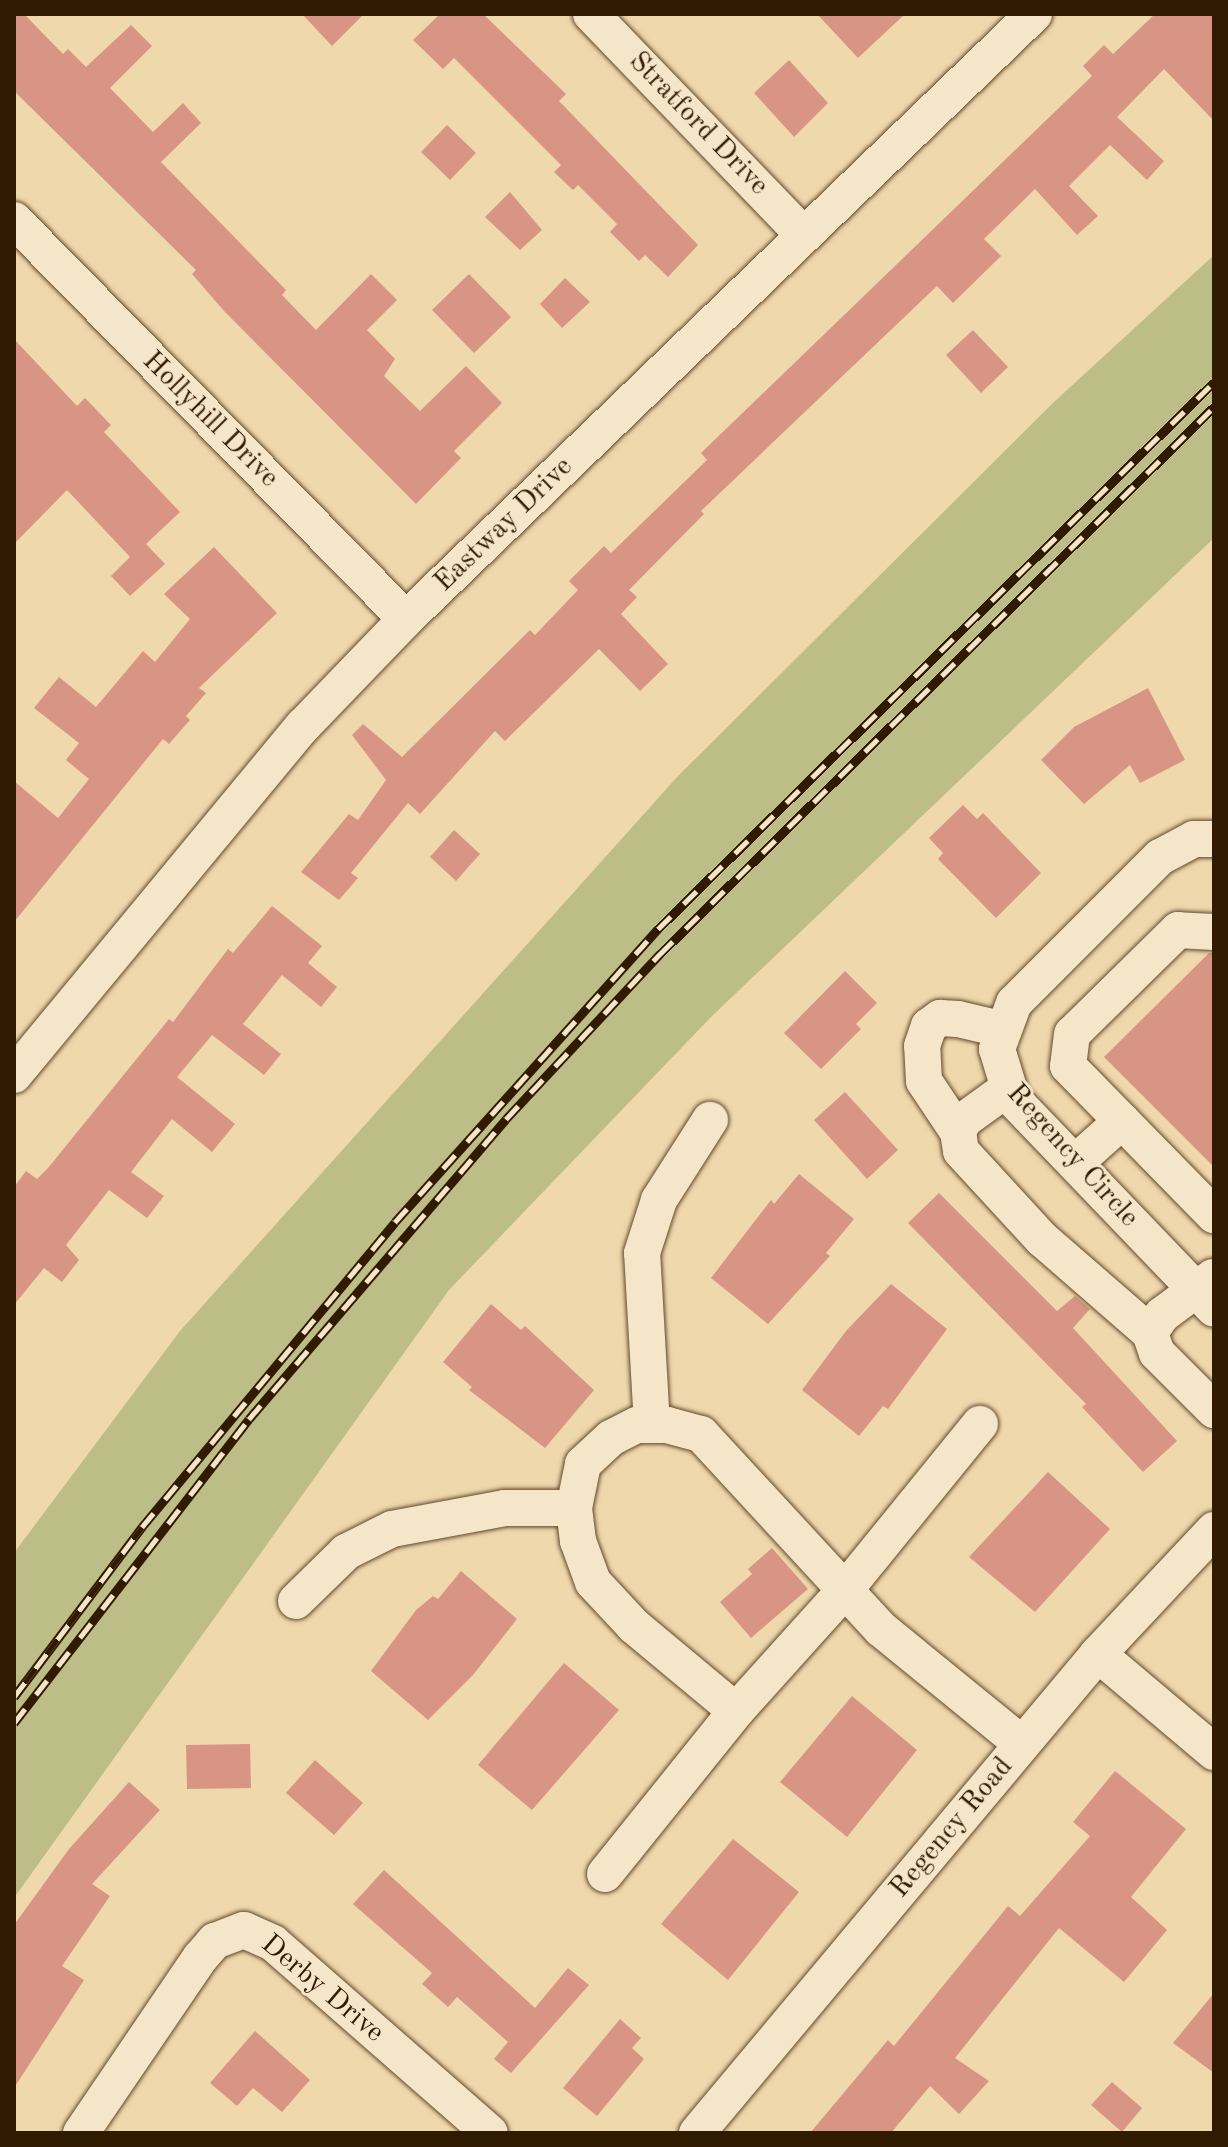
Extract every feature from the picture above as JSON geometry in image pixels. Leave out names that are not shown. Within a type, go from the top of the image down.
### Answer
[{"type":"street","name":"Stratford Drive","points":[[591,14],[804,235]]},
{"type":"street","name":"Eastway Drive","points":[[14,1075],[232,808],[406,619],[1034,14]]},
{"type":"street","name":"Hollyhill Drive","points":[[14,220],[406,619]]},
{"type":"street","points":[[1214,839],[1194,839],[1160,857],[1014,1003],[1001,1029],[940,1018],[929,1026],[922,1046],[924,1081],[958,1132],[961,1151],[1042,1239],[1150,1333],[1157,1353],[1214,1410]]},
{"type":"street","points":[[1214,932],[1178,930],[1072,1034],[1068,1066],[1214,1215]]},
{"type":"street","name":"Regency Circle","points":[[1001,1029],[997,1049],[1007,1089],[1075,1163],[1208,1292]]},
{"type":"street","points":[[958,1132],[964,1120],[1007,1089]]},
{"type":"street","points":[[652,1425],[642,1253],[659,1200],[710,1120]]},
{"type":"street","points":[[1075,1163],[1122,1121]]},
{"type":"street","points":[[1150,1333],[1162,1315],[1208,1292]]},
{"type":"street","points":[[605,1874],[736,1711],[845,1590],[980,1424]]},
{"type":"street","points":[[736,1711],[634,1626],[593,1582],[578,1541],[574,1508],[583,1464],[611,1438],[637,1425],[701,1434],[881,1629],[1022,1744]]},
{"type":"street","points":[[296,1601],[346,1552],[392,1529],[505,1508],[574,1508]]},
{"type":"street","name":"Regency Road","points":[[697,2133],[1098,1654],[1214,1530]]},
{"type":"street","points":[[1098,1654],[1214,1752]]},
{"type":"street","name":"Derby Drive","points":[[81,2133],[200,1958],[215,1941],[244,1930],[273,1943],[490,2133]]},
{"type":"green space","points":[[1214,255],[1214,538],[712,1016],[449,1290],[14,1898],[14,1553],[180,1331],[678,776],[1054,402]]},
{"type":"building","points":[[14,14],[24,14],[63,54],[68,49],[86,67],[131,25],[152,46],[110,88],[153,132],[183,103],[201,123],[161,162],[286,290],[282,295],[316,330],[371,274],[397,300],[367,330],[395,359],[384,376],[420,411],[466,366],[502,403],[454,451],[461,458],[416,504],[224,311],[192,274],[196,270],[14,91]]},
{"type":"building","points":[[302,14],[364,14],[332,46]]},
{"type":"building","points":[[440,14],[483,14],[566,94],[559,101],[698,245],[668,277],[645,255],[639,261],[610,232],[617,224],[578,185],[573,190],[554,172],[561,165],[454,58],[443,69],[413,40]]},
{"type":"building","points":[[817,14],[905,14],[858,58]]},
{"type":"building","points":[[1155,14],[1214,14],[1214,121],[1164,69],[1117,117],[1164,161],[1147,180],[1110,145],[1069,186],[1098,216],[1077,235],[1035,189],[984,239],[1001,256],[953,303],[937,286],[701,511],[704,514],[629,590],[637,597],[621,614],[668,664],[640,691],[599,649],[505,741],[495,731],[420,814],[408,803],[351,873],[358,878],[339,900],[301,872],[349,814],[358,820],[386,780],[352,735],[363,724],[402,757],[530,630],[535,635],[578,590],[569,581],[604,546],[611,553],[707,460],[701,453],[1092,76],[1083,66],[1104,45],[1113,54]]},
{"type":"building","points":[[789,60],[828,103],[794,137],[754,93]]},
{"type":"building","points":[[447,125],[476,153],[450,180],[421,152]]},
{"type":"building","points":[[510,192],[542,230],[520,250],[485,217]]},
{"type":"building","points":[[469,274],[511,317],[474,353],[432,310]]},
{"type":"building","points":[[565,278],[590,302],[562,328],[540,304]]},
{"type":"building","points":[[973,330],[1008,367],[981,393],[946,355]]},
{"type":"building","points":[[14,339],[77,406],[85,398],[111,425],[104,432],[180,512],[146,544],[165,564],[130,596],[111,576],[130,557],[67,490],[14,544]]},
{"type":"building","points":[[214,547],[277,613],[199,688],[206,693],[186,716],[190,720],[169,744],[163,739],[14,922],[14,781],[58,818],[89,779],[66,760],[79,743],[34,708],[59,677],[96,707],[143,651],[155,662],[190,619],[164,594]]},
{"type":"building","points":[[1148,688],[1185,760],[1140,783],[1130,765],[1084,804],[1041,760],[1074,727]]},
{"type":"building","points":[[963,805],[977,819],[983,813],[1041,873],[996,918],[938,859],[943,853],[929,838]]},
{"type":"building","points":[[454,830],[480,854],[456,881],[430,857]]},
{"type":"building","points":[[272,906],[322,946],[308,963],[337,987],[321,1007],[282,975],[243,1024],[281,1054],[264,1075],[212,1035],[177,1077],[235,1124],[212,1152],[172,1119],[131,1172],[164,1196],[147,1218],[109,1190],[66,1245],[79,1260],[62,1282],[44,1268],[14,1305],[14,1187],[26,1171],[37,1179],[48,1168],[169,1019],[173,1022],[228,949],[233,953]]},
{"type":"building","points":[[1209,953],[1214,953],[1214,1167],[1104,1057]]},
{"type":"building","points":[[845,971],[877,1003],[856,1024],[861,1029],[821,1069],[784,1033]]},
{"type":"building","points":[[845,1092],[898,1150],[867,1179],[814,1120]]},
{"type":"building","points":[[799,1174],[854,1219],[826,1253],[830,1256],[768,1324],[711,1278],[771,1200],[774,1204]]},
{"type":"building","points":[[939,1193],[1057,1311],[1075,1296],[1090,1309],[1073,1328],[1177,1441],[1143,1472],[1082,1407],[1086,1404],[908,1223]]},
{"type":"building","points":[[891,1284],[947,1329],[888,1409],[883,1406],[859,1436],[802,1390],[846,1331]]},
{"type":"building","points":[[491,1304],[521,1330],[525,1326],[594,1390],[545,1448],[469,1390],[472,1387],[443,1362]]},
{"type":"building","points":[[1048,1472],[1110,1529],[1035,1612],[969,1557]]},
{"type":"building","points":[[772,1548],[808,1589],[751,1638],[720,1602],[752,1574],[748,1569]]},
{"type":"building","points":[[461,1571],[517,1619],[473,1675],[428,1720],[371,1671],[416,1610],[433,1596],[438,1599]]},
{"type":"building","points":[[564,1663],[619,1710],[532,1810],[478,1765]]},
{"type":"building","points":[[852,1696],[917,1750],[847,1837],[780,1782]]},
{"type":"building","points":[[250,1744],[251,1788],[187,1789],[186,1745]]},
{"type":"building","points":[[315,1760],[363,1803],[334,1835],[286,1793]]},
{"type":"building","points":[[1115,1771],[1186,1829],[1131,1897],[1167,1930],[1124,1982],[1059,1928],[955,2058],[989,2081],[959,2114],[930,2086],[891,2133],[810,2133],[888,2040],[894,2046],[1008,1906],[1020,1916],[1090,1836],[1073,1822]]},
{"type":"building","points":[[129,1782],[160,1810],[92,1884],[110,1896],[62,1966],[84,1980],[14,2088],[14,1925],[69,1849]]},
{"type":"building","points":[[733,1839],[799,1892],[728,1980],[661,1924]]},
{"type":"building","points":[[384,1870],[535,2008],[568,1968],[589,1985],[511,2073],[494,2059],[508,2042],[457,1997],[448,2007],[422,1984],[432,1973],[353,1904]]},
{"type":"building","points":[[1214,1993],[1214,2073],[1173,2043]]},
{"type":"building","points":[[620,2019],[641,2038],[632,2048],[644,2059],[597,2116],[563,2088]]},
{"type":"building","points":[[255,2031],[310,2080],[282,2112],[253,2088],[237,2106],[210,2083]]},
{"type":"building","points":[[1112,2082],[1142,2108],[1122,2132],[1091,2105]]},
{"type":"railway","points":[[14,1697],[142,1527],[395,1222],[658,929],[1214,382]]},
{"type":"railway","points":[[14,1723],[249,1419],[506,1119],[660,954],[1214,407]]}]
